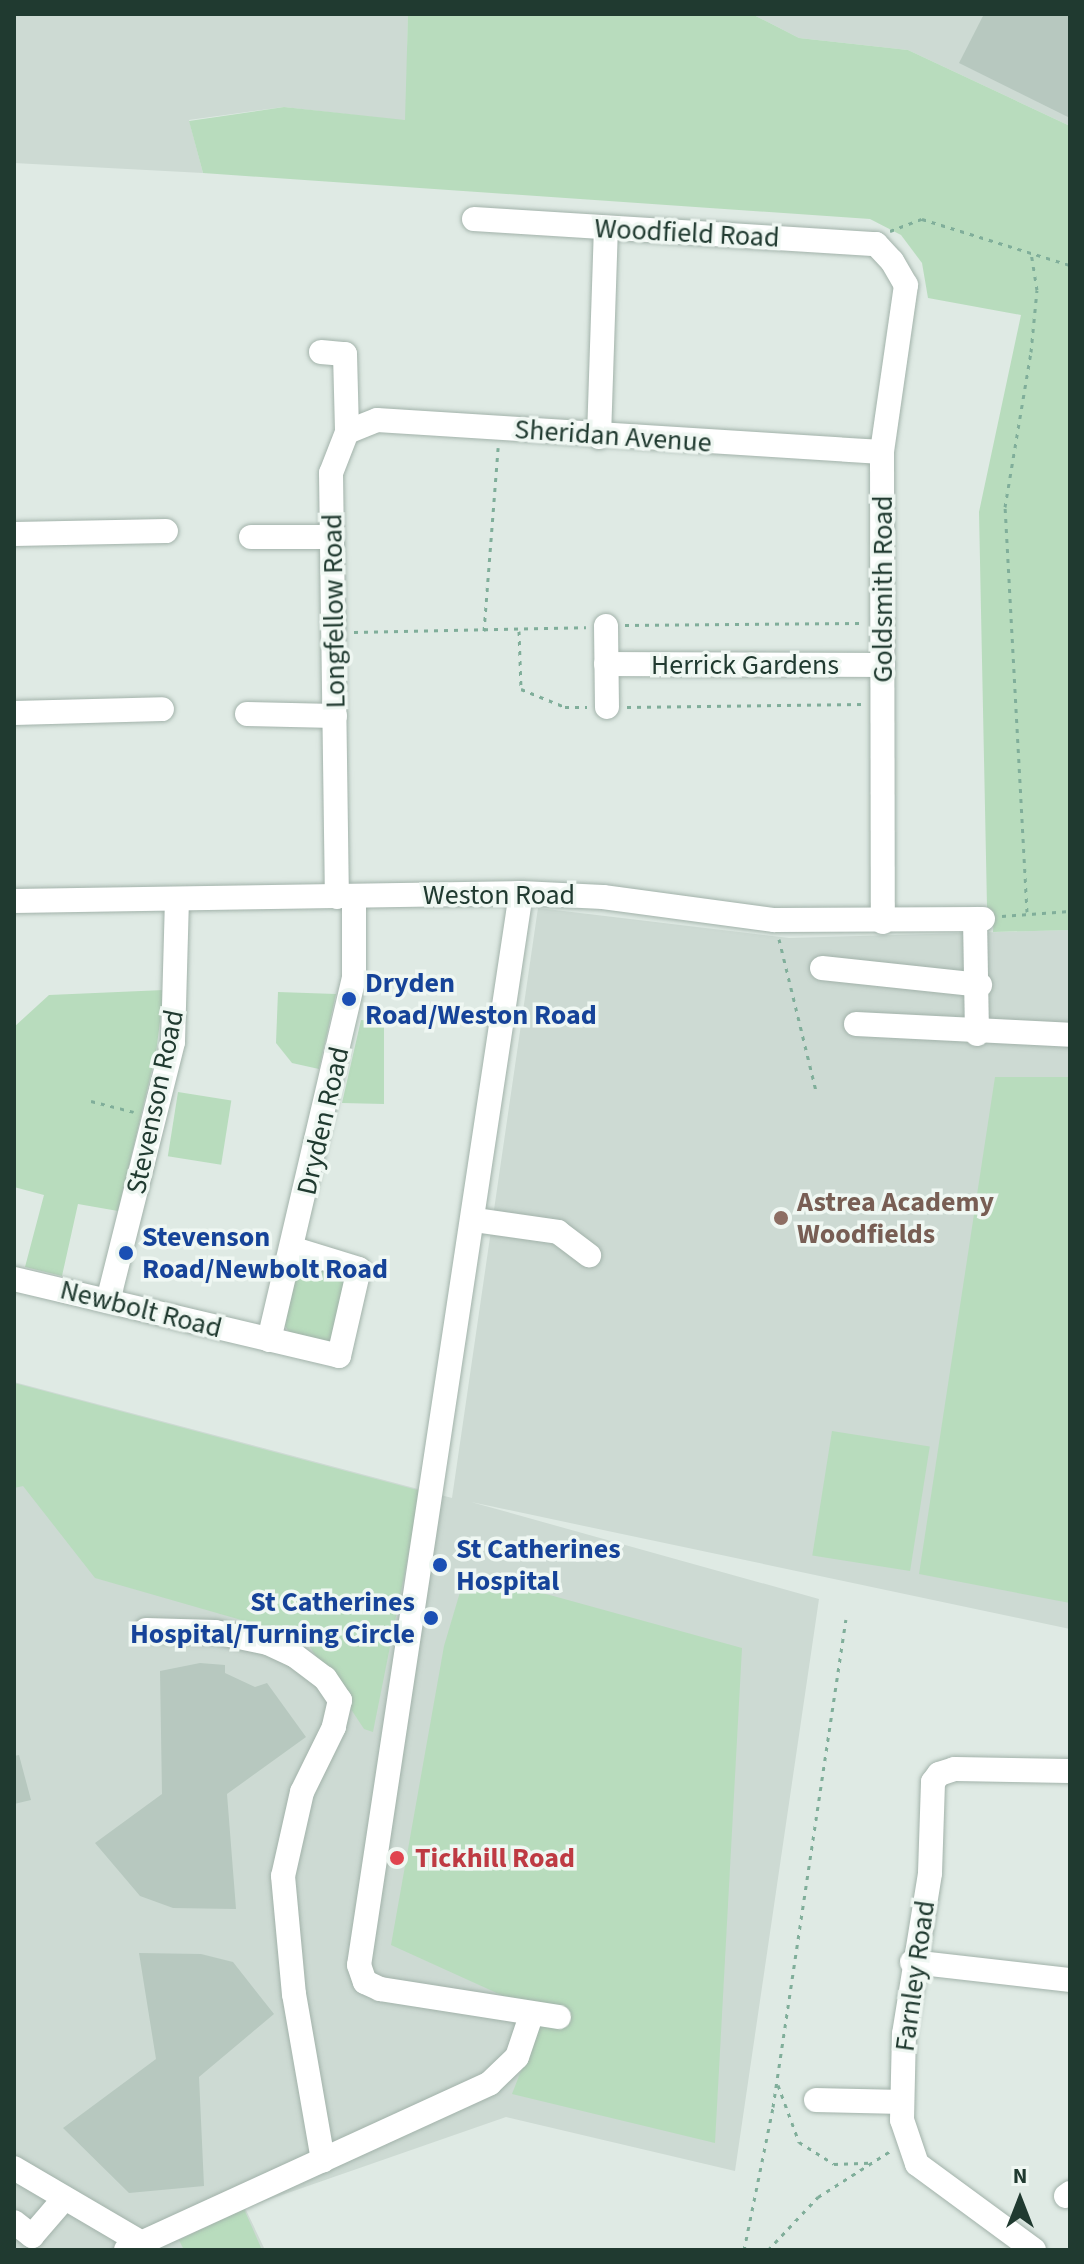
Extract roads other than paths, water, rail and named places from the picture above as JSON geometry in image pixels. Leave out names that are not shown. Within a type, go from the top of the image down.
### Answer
[{"type":"street","name":"Woodfield Road","points":[[474,219],[884,252]]},
{"type":"street","points":[[599,437],[606,228]]},
{"type":"street","name":"Goldsmith Road","points":[[883,922],[882,452],[906,285],[884,252]]},
{"type":"street","name":"Longfellow Road","points":[[321,352],[345,354],[347,432],[331,473],[335,716],[345,896]]},
{"type":"street","name":"Sheridan Avenue","points":[[347,432],[377,420],[599,437],[882,452]]},
{"type":"street","points":[[14,534],[166,531]]},
{"type":"street","points":[[251,537],[332,537]]},
{"type":"street","points":[[606,626],[607,707]]},
{"type":"street","name":"Herrick Gardens","points":[[606,664],[883,665]]},
{"type":"street","points":[[14,713],[162,709]]},
{"type":"street","points":[[247,714],[335,716]]},
{"type":"street","points":[[521,893],[475,1220],[359,1965],[365,1982],[380,1989],[559,2017]]},
{"type":"street","name":"Weston Road","points":[[14,901],[521,893],[603,897],[774,920],[883,922],[979,919],[980,985]]},
{"type":"street","name":"Dryden Road","points":[[269,1340],[294,1249],[354,977],[345,896]]},
{"type":"street","name":"Stevenson Road","points":[[108,1301],[178,1009],[177,899]]},
{"type":"street","points":[[822,968],[980,985],[977,1034]]},
{"type":"street","points":[[856,1024],[977,1034],[1070,1035]]},
{"type":"street","points":[[475,1220],[558,1232],[589,1255]]},
{"type":"street","points":[[269,1340],[333,1356],[342,1352],[359,1269],[294,1249]]},
{"type":"street","name":"Newbolt Road","points":[[14,1279],[269,1340]]},
{"type":"street","points":[[146,1630],[215,1632],[268,1643],[315,1670],[340,1700],[334,1727],[302,1792],[283,1876],[294,1994],[323,2160]]},
{"type":"street","name":"Farnley Road","points":[[1034,2250],[935,2182],[917,2164],[906,2141],[902,2102],[912,1962],[930,1873],[933,1782],[939,1774],[954,1769],[1070,1771]]},
{"type":"street","points":[[912,1962],[1070,1980]]},
{"type":"street","points":[[14,2168],[134,2246],[506,2073],[532,2013]]},
{"type":"street","points":[[816,2100],[902,2102]]},
{"type":"street","points":[[14,2222],[32,2236],[63,2200]]},
{"type":"place","name":"Dryden Road/Weston Road","points":[[349,999]]},
{"type":"place","name":"Astrea Academy Woodfields","points":[[781,1218]]},
{"type":"place","name":"Stevenson Road/Newbolt Road","points":[[126,1253]]},
{"type":"place","name":"St Catherines Hospital","points":[[440,1565]]},
{"type":"place","name":"St Catherines Hospital/Turning Circle","points":[[431,1618]]},
{"type":"place","name":"Tickhill Road","points":[[397,1858]]}]
